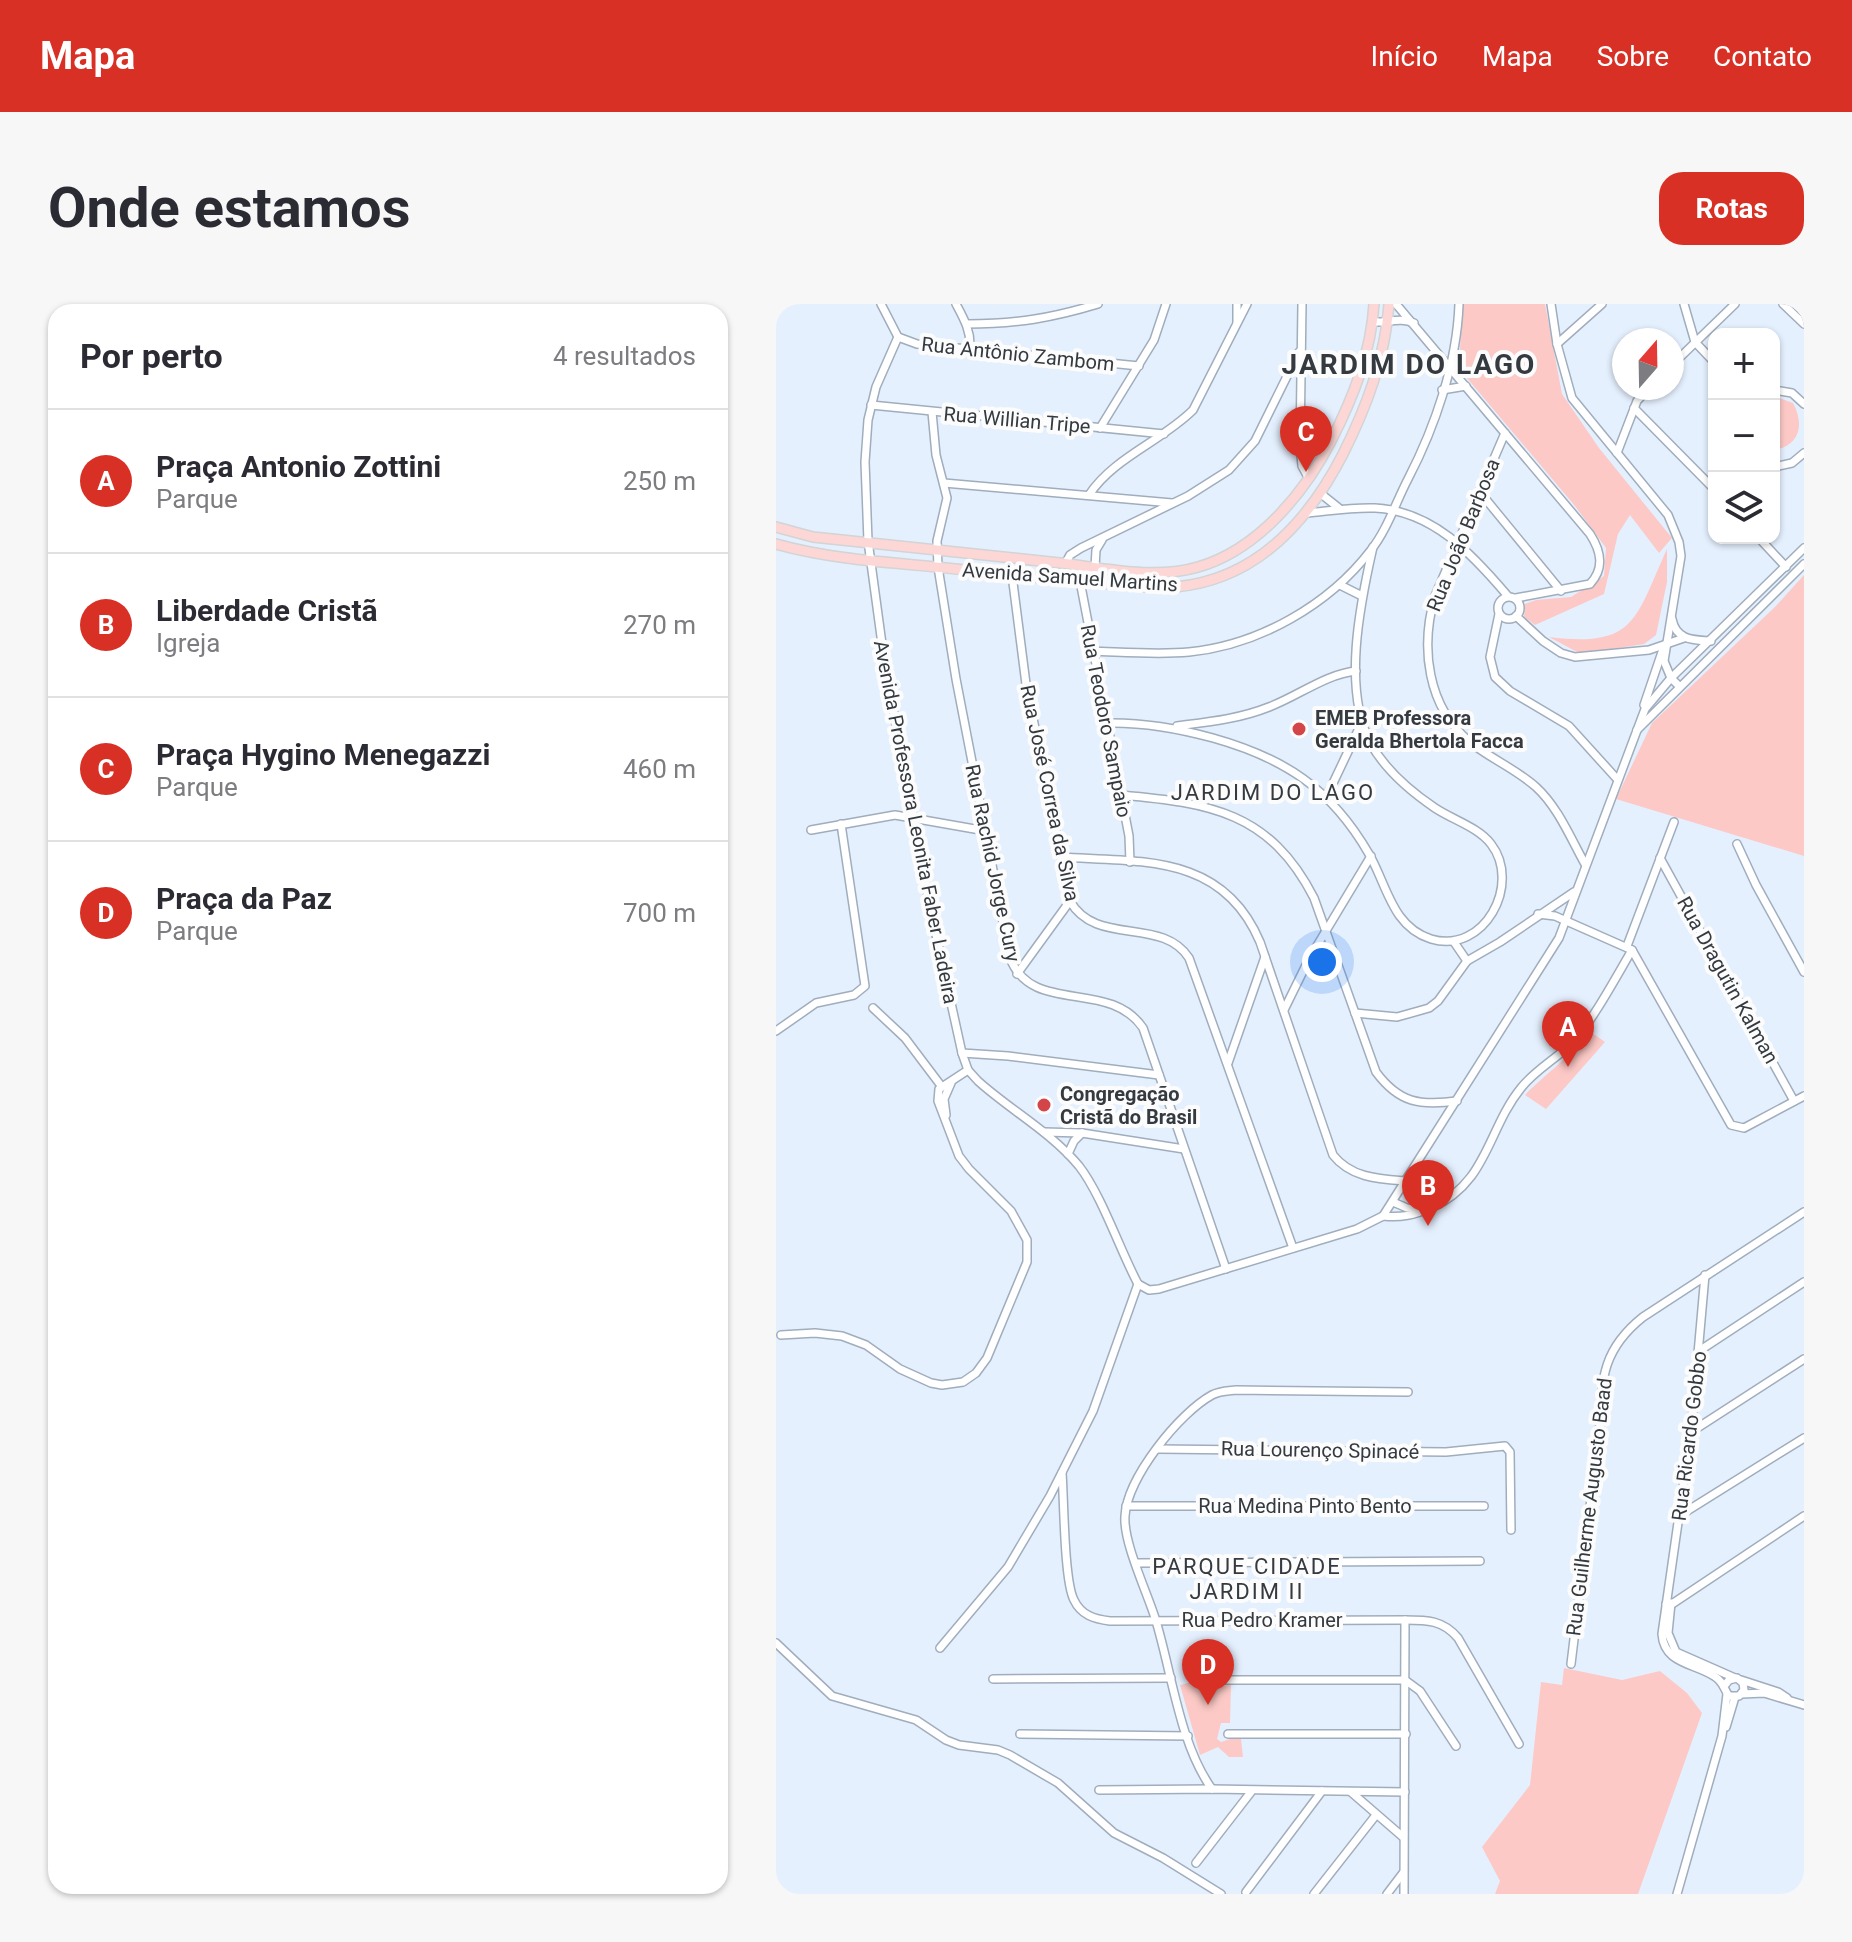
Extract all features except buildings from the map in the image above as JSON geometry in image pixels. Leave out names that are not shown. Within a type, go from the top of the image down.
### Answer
[{"type":"main road","name":"Avenida Samuel Martins","points":[[776,527],[813,537],[1095,567],[1171,572],[1203,566],[1254,537],[1284,511],[1309,479],[1354,390],[1373,322],[1374,304]]},
{"type":"main road","name":"Avenida Samuel Martins","points":[[776,544],[811,553],[1094,583],[1171,587],[1207,581],[1266,554],[1285,538],[1320,493],[1347,445],[1373,386],[1380,366],[1389,304]]},
{"type":"main road","points":[[1309,479],[1320,493]]},
{"type":"main road","points":[[1297,495],[1306,513]]},
{"type":"main road","points":[[1065,564],[1068,580]]},
{"type":"main road","points":[[1094,583],[1095,567]]},
{"type":"street","points":[[881,304],[898,337]]},
{"type":"street","points":[[956,304],[967,324],[970,348]]},
{"type":"street","points":[[967,324],[1028,322],[1098,304]]},
{"type":"street","points":[[1100,428],[1162,324],[1166,304]]},
{"type":"street","points":[[1237,304],[1237,324]]},
{"type":"street","points":[[1089,495],[1098,481],[1186,417],[1201,398],[1247,304]]},
{"type":"street","points":[[1302,304],[1300,456],[1309,479]]},
{"type":"street","points":[[1306,513],[1340,509],[1392,510],[1422,520],[1456,541],[1507,595],[1516,598],[1583,587],[1595,579],[1600,567],[1599,549],[1590,534],[1396,304]]},
{"type":"street","points":[[1091,651],[1174,653],[1224,645],[1298,615],[1340,585],[1373,547],[1416,465],[1449,366],[1459,304]]},
{"type":"street","points":[[1551,304],[1557,344],[1572,398],[1668,515],[1675,529],[1681,556],[1664,661],[1671,678],[1679,686]]},
{"type":"street","points":[[1557,344],[1602,304]]},
{"type":"street","points":[[1684,304],[1695,342],[1708,356]]},
{"type":"street","points":[[1684,353],[1735,304]]},
{"type":"street","points":[[1783,304],[1804,324]]},
{"type":"street","points":[[1373,322],[1401,320],[1414,324]]},
{"type":"street","name":"Rua Antônio Zambom","points":[[898,337],[917,344],[1139,366]]},
{"type":"street","name":"Avenida Professora Leonita Faber Ladeira","points":[[898,337],[871,405],[865,462],[868,541],[885,666],[931,912],[962,1053],[968,1070],[987,1090],[1068,1154],[1090,1185],[1138,1284]]},
{"type":"street","points":[[1065,564],[1075,552],[1218,479],[1239,461],[1255,441],[1299,352]]},
{"type":"street","points":[[1284,383],[1300,388]]},
{"type":"street","points":[[1442,390],[1466,386]]},
{"type":"street","points":[[1780,391],[1792,393],[1803,400]]},
{"type":"street","points":[[1617,453],[1640,400]]},
{"type":"street","name":"Rua Willian Tripe","points":[[871,405],[1164,434]]},
{"type":"street","points":[[1634,408],[1708,480]]},
{"type":"street","name":"Rua Rachid Jorge Cury","points":[[932,412],[936,455],[946,503],[937,551],[938,567],[956,679],[1008,949],[1017,974],[1027,983],[1042,990],[1104,1001],[1128,1011],[1143,1028],[1226,1269]]},
{"type":"street","name":"Rua João Barbosa","points":[[1505,433],[1456,541],[1435,596],[1428,621],[1427,657],[1434,688],[1450,720],[1467,740],[1538,789],[1585,864]]},
{"type":"street","points":[[1780,466],[1803,456]]},
{"type":"street","points":[[944,483],[1172,503]]},
{"type":"street","points":[[1479,491],[1561,591]]},
{"type":"street","points":[[1320,493],[1340,509]]},
{"type":"street","points":[[1095,567],[1096,550],[1104,538]]},
{"type":"street","points":[[1765,544],[1786,567]]},
{"type":"street","points":[[1174,726],[1262,753],[1284,764],[1326,798],[1371,856],[1391,903],[1406,925],[1433,940],[1454,942],[1477,933],[1489,918],[1499,894],[1501,875],[1496,852],[1482,835],[1434,807],[1402,783],[1377,754],[1362,722],[1356,640],[1373,547]]},
{"type":"street","points":[[1639,720],[1654,696],[1671,678],[1804,548]]},
{"type":"street","points":[[1636,731],[1804,564]]},
{"type":"street","name":"Rua José Correa da Silva","points":[[1012,575],[1026,684],[1070,901],[1081,916],[1097,925],[1169,939],[1183,949],[1194,969],[1293,1248]]},
{"type":"street","name":"Rua Teodoro Sampaio","points":[[1080,581],[1091,651],[1129,836],[1130,862]]},
{"type":"street","points":[[1340,585],[1362,596]]},
{"type":"street","points":[[1507,595],[1500,602],[1490,650],[1495,677],[1510,691],[1569,726],[1617,779]]},
{"type":"street","points":[[1499,614],[1505,620],[1516,616],[1519,608],[1516,598]]},
{"type":"street","points":[[1516,616],[1543,641],[1569,656],[1649,650],[1684,638],[1711,641]]},
{"type":"street","points":[[1671,617],[1675,631],[1684,638]]},
{"type":"street","points":[[940,1648],[1013,1559],[1062,1473],[1097,1402],[1138,1284],[1149,1290],[1159,1289],[1357,1229],[1383,1216],[1551,952],[1566,921],[1666,643]]},
{"type":"street","points":[[1649,650],[1660,657]]},
{"type":"street","points":[[1105,723],[1174,726],[1226,720],[1286,700],[1337,675],[1356,671]]},
{"type":"street","points":[[1654,696],[1655,671]]},
{"type":"street","points":[[1654,696],[1670,695]]},
{"type":"street","points":[[1326,798],[1362,722]]},
{"type":"street","points":[[1121,795],[1197,803],[1219,809],[1256,829],[1288,856],[1301,873],[1326,931],[1376,1072],[1397,1094],[1417,1102],[1457,1101]]},
{"type":"street","points":[[811,830],[895,815],[986,831]]},
{"type":"street","points":[[1383,1216],[1403,1217],[1427,1209],[1456,1193],[1475,1173],[1519,1089],[1577,1037],[1630,948],[1674,822]]},
{"type":"street","points":[[776,1031],[816,1003],[861,992],[865,983],[841,824]]},
{"type":"street","points":[[1737,844],[1804,972]]},
{"type":"street","points":[[1284,1010],[1309,959],[1371,856]]},
{"type":"street","points":[[1061,857],[1182,869],[1226,891],[1251,920],[1333,1155],[1347,1169],[1357,1173],[1406,1181]]},
{"type":"street","name":"Rua Dragutin Kalman","points":[[1660,858],[1794,1101]]},
{"type":"street","points":[[1355,1013],[1397,1017],[1420,1013],[1438,1001],[1467,961],[1574,892]]},
{"type":"street","points":[[1017,974],[1070,901]]},
{"type":"street","points":[[1538,914],[1550,915],[1630,948],[1731,1125],[1744,1128],[1804,1096]]},
{"type":"street","points":[[1477,933],[1483,952]]},
{"type":"street","points":[[1454,942],[1467,961]]},
{"type":"street","points":[[1228,1063],[1265,957]]},
{"type":"street","points":[[873,1008],[905,1038],[942,1087]]},
{"type":"street","points":[[962,1053],[1159,1075]]},
{"type":"street","points":[[778,1335],[815,1333],[856,1340],[900,1369],[942,1385],[963,1382],[982,1367],[1027,1262],[1029,1246],[1011,1211],[962,1162],[937,1097],[942,1087],[968,1070]]},
{"type":"street","points":[[948,1128],[944,1099],[951,1083]]},
{"type":"street","points":[[1042,1132],[1082,1133],[1184,1149]]},
{"type":"street","points":[[1068,1154],[1082,1133]]},
{"type":"street","points":[[1393,1202],[1407,1208],[1427,1209]]},
{"type":"street","name":"Rua Guilherme Augusto Baad","points":[[1571,1664],[1600,1424],[1601,1392],[1608,1360],[1620,1338],[1629,1329],[1705,1275],[1804,1212]]},
{"type":"street","name":"Rua Ricardo Gobbo","points":[[1674,1654],[1663,1642],[1691,1432],[1705,1275]]},
{"type":"street","points":[[1699,1351],[1804,1282]]},
{"type":"street","points":[[1691,1432],[1804,1359]]},
{"type":"street","points":[[1212,1789],[1200,1770],[1188,1736],[1156,1621],[1126,1534],[1126,1506],[1133,1489],[1170,1429],[1217,1393],[1236,1390],[1408,1392]]},
{"type":"street","points":[[1679,1516],[1804,1438]]},
{"type":"street","name":"Rua Lourenço Spinacé","points":[[1157,1449],[1483,1450],[1502,1445],[1510,1452],[1511,1530]]},
{"type":"street","name":"Rua Pedro Kramer","points":[[1062,1473],[1070,1590],[1073,1599],[1088,1616],[1099,1620],[1156,1621],[1429,1620],[1451,1629],[1519,1744]]},
{"type":"street","name":"Rua Medina Pinto Bento","points":[[1126,1506],[1484,1506]]},
{"type":"street","points":[[1669,1602],[1804,1516]]},
{"type":"street","points":[[1137,1563],[1480,1561]]},
{"type":"street","points":[[1404,1894],[1405,1620]]},
{"type":"street","points":[[776,1643],[832,1696],[916,1720],[951,1743],[1010,1755],[1058,1783],[1114,1833],[1163,1858],[1221,1894]]},
{"type":"street","points":[[1674,1654],[1778,1692],[1789,1699]]},
{"type":"street","points":[[1674,1654],[1714,1676],[1726,1690],[1739,1696],[1755,1692],[1804,1705]]},
{"type":"street","points":[[993,1679],[1171,1678]]},
{"type":"street","points":[[1722,1736],[1726,1690],[1729,1680],[1738,1679]]},
{"type":"street","points":[[1677,1894],[1722,1736],[1744,1687],[1738,1679]]},
{"type":"street","points":[[1213,1680],[1405,1680],[1420,1691],[1456,1746]]},
{"type":"street","points":[[1020,1734],[1188,1736]]},
{"type":"street","points":[[1228,1734],[1406,1734]]},
{"type":"street","points":[[1099,1790],[1405,1792]]},
{"type":"street","points":[[1246,1892],[1322,1791]]},
{"type":"street","points":[[1196,1863],[1251,1792]]},
{"type":"street","points":[[1351,1792],[1403,1837]]},
{"type":"street","points":[[1314,1894],[1376,1815]]},
{"type":"street","points":[[1387,1894],[1403,1873]]},
{"type":"shaded area","points":[[1463,304],[1545,304],[1562,394],[1599,448],[1672,538],[1659,553],[1630,515],[1618,534],[1604,594],[1535,625],[1524,617],[1525,604],[1571,597],[1604,576],[1606,548],[1575,506],[1456,365]]},
{"type":"shaded area","points":[[1780,398],[1793,403],[1799,425],[1795,438],[1780,448]]},
{"type":"shaded area","points":[[1667,549],[1667,582],[1656,635],[1644,644],[1581,654],[1549,637],[1600,638],[1629,623],[1639,611]]},
{"type":"shaded area","points":[[1804,575],[1804,856],[1616,799],[1652,723],[1776,606]]},
{"type":"shaded area","points":[[1588,1030],[1605,1042],[1546,1109],[1525,1095],[1567,1056]]},
{"type":"shaded area","points":[[1564,1668],[1622,1680],[1660,1671],[1687,1693],[1702,1713],[1638,1894],[1495,1894],[1500,1881],[1482,1847],[1530,1785],[1541,1682],[1562,1685]]},
{"type":"shaded area","points":[[1201,1680],[1207,1687],[1231,1685],[1230,1723],[1221,1723],[1217,1739],[1221,1742],[1236,1737],[1241,1739],[1243,1757],[1229,1757],[1218,1747],[1200,1755],[1180,1685]]},
{"type":"place","name":"Praça Hygino Menegazzi","points":[[1306,472]]},
{"type":"place","name":"EMEB Professora Geralda Bhertola Facca","points":[[1299,729]]},
{"type":"place","name":"Praça Antonio Zottini","points":[[1568,1067]]},
{"type":"place","name":"Congregação Cristã do Brasil","points":[[1044,1105]]},
{"type":"place","name":"Liberdade Cristã","points":[[1428,1226]]},
{"type":"place","name":"Praça da Paz","points":[[1208,1705]]},
{"type":"district","name":"JARDIM DO LAGO","points":[[1409,364]]},
{"type":"district","name":"JARDIM DO LAGO","points":[[1273,792]]},
{"type":"district","name":"PARQUE CIDADE JARDIM II","points":[[1247,1578]]}]
